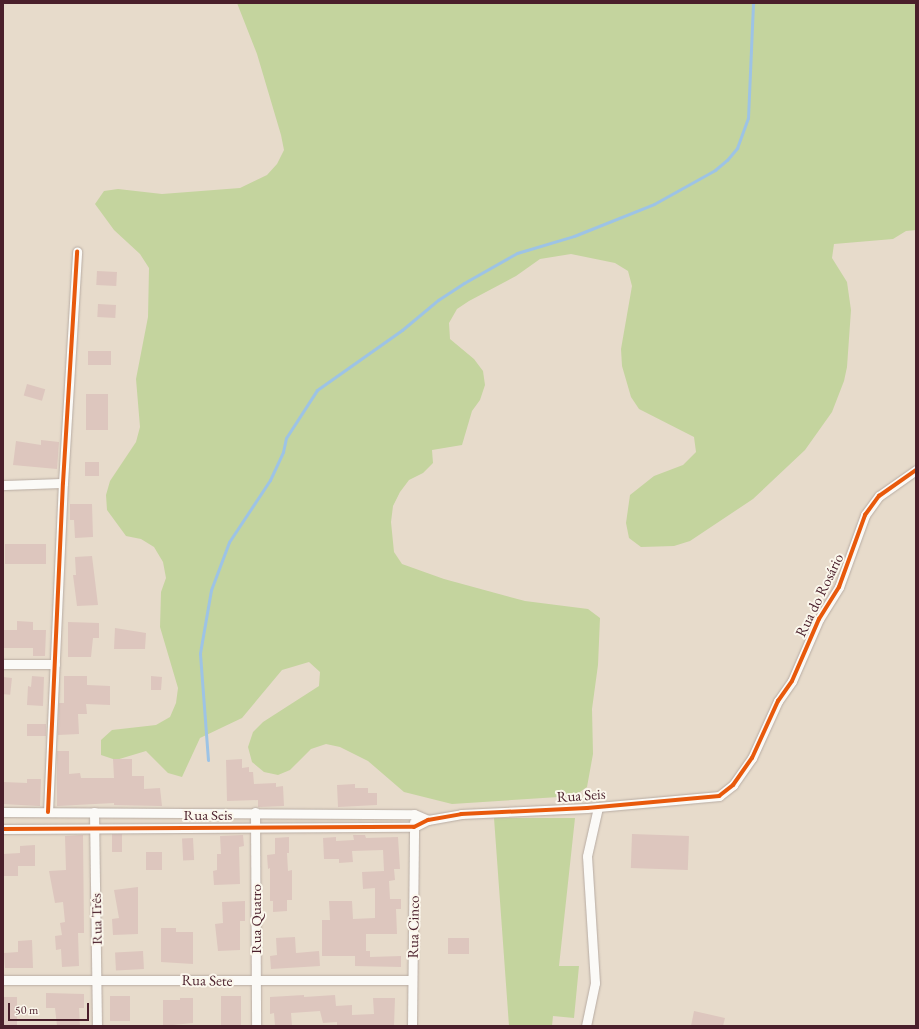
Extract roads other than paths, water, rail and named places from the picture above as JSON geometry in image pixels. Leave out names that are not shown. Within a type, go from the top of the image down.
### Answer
[{"type":"street","points":[[48,812],[63,483],[77,251]]},
{"type":"street","name":"Rua do Rosário","points":[[733,785],[752,758],[778,701],[792,680],[819,619],[839,587],[865,515],[879,496],[916,470]]},
{"type":"street","points":[[3,485],[63,483]]},
{"type":"street","points":[[3,664],[55,664]]},
{"type":"street","name":"Rua Seis","points":[[428,820],[512,810],[598,807],[657,800],[707,799],[719,796],[733,785]]},
{"type":"street","points":[[586,1026],[596,983],[587,856],[598,807]]},
{"type":"street","points":[[3,812],[255,812],[414,814],[428,820]]},
{"type":"street","name":"Rua Três","points":[[94,812],[97,1026]]},
{"type":"street","name":"Rua Quatro","points":[[255,812],[256,1026]]},
{"type":"street","name":"Rua Cinco","points":[[412,1026],[414,814]]},
{"type":"street","points":[[414,827],[428,820]]},
{"type":"street","name":"Rua Seis","points":[[3,829],[255,826],[414,827]]},
{"type":"street","name":"Rua Sete","points":[[3,980],[97,978],[256,981],[412,980]]},
{"type":"waterway","points":[[208,760],[200,653],[211,590],[229,542],[270,480],[283,452],[286,438],[317,390],[402,330],[438,300],[464,283],[517,253],[574,236],[654,204],[715,170],[727,160],[737,148],[748,118],[753,3]]}]
